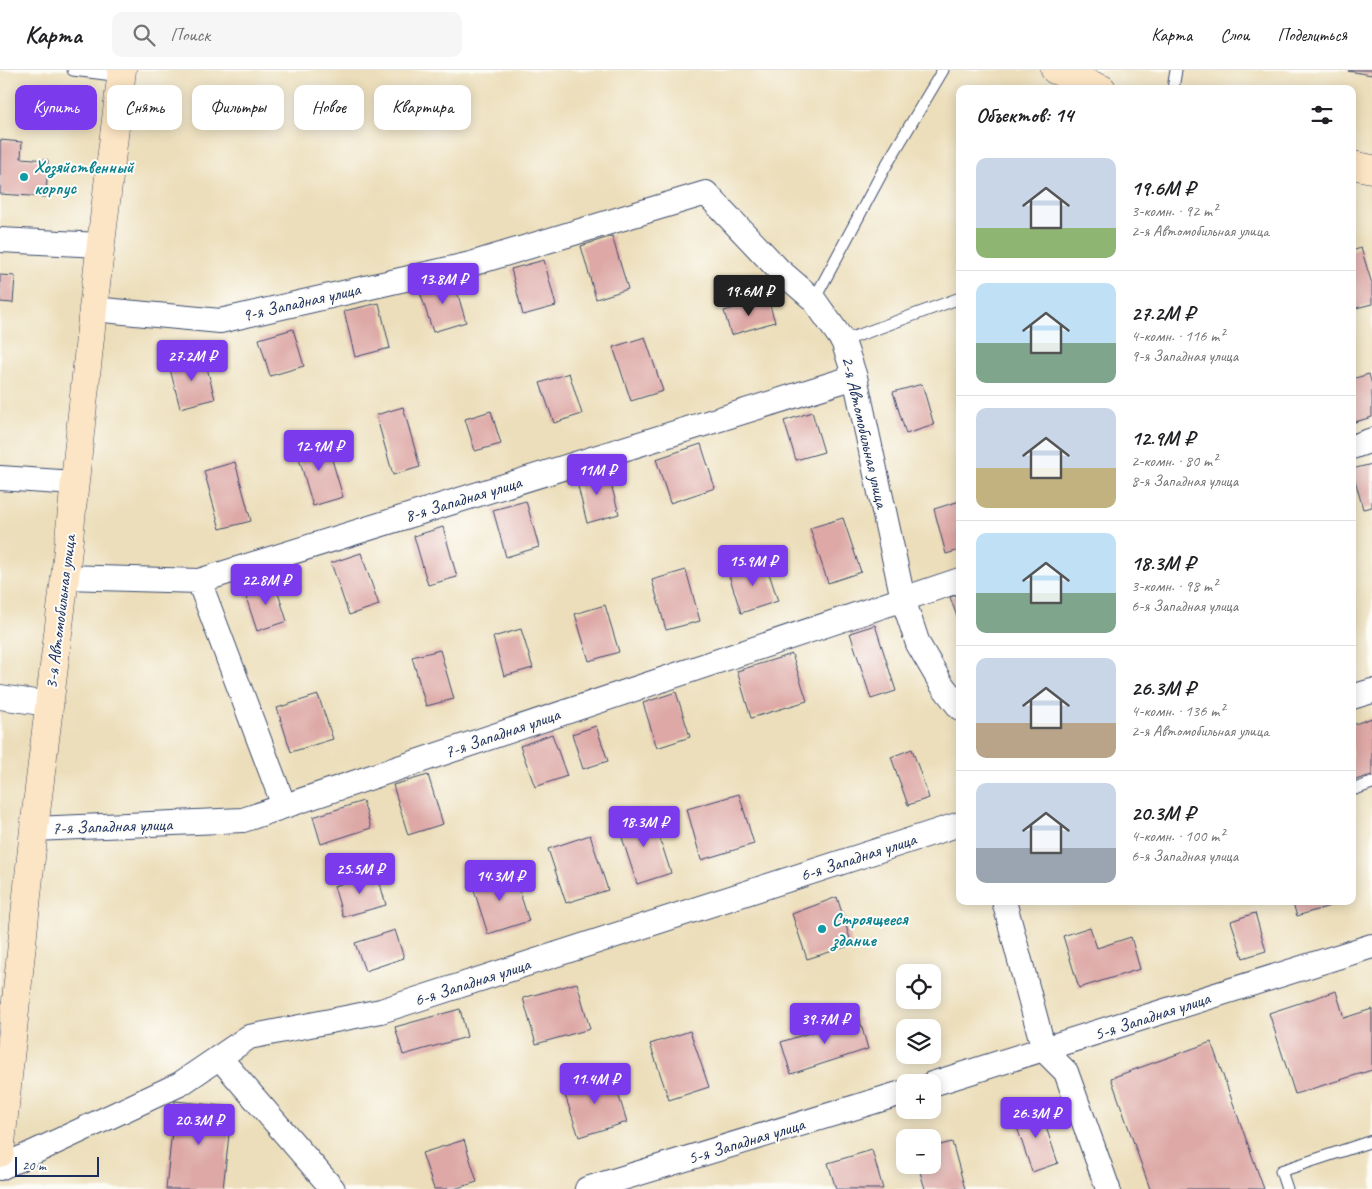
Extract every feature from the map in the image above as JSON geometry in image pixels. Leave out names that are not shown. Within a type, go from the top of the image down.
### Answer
[{"type":"street","points":[[1055,70],[1092,85]]},
{"type":"street","name":"3-я Автомобильная улица","points":[[0,1153],[3,1083],[65,577],[100,246],[121,73]]},
{"type":"street","points":[[1356,166],[1372,169]]},
{"type":"street","name":"2-я Автомобильная улица","points":[[706,193],[778,269],[814,300],[843,341],[855,376],[903,599],[918,644],[942,685],[956,703]]},
{"type":"street","name":"9-я Западная улица","points":[[93,309],[220,321],[471,264],[706,193]]},
{"type":"street","points":[[0,240],[100,246]]},
{"type":"street","name":"8-я Западная улица","points":[[65,577],[199,581],[855,376]]},
{"type":"street","points":[[1356,446],[1372,440]]},
{"type":"street","points":[[0,478],[75,483]]},
{"type":"street","points":[[199,581],[284,806]]},
{"type":"street","name":"7-я Западная улица","points":[[34,829],[243,820],[956,581]]},
{"type":"street","points":[[1356,696],[1372,691]]},
{"type":"street","points":[[0,697],[49,704]]},
{"type":"street","name":"6-я Западная улица","points":[[0,1168],[180,1084],[249,1036],[381,1011],[956,825]]},
{"type":"street","points":[[1005,905],[1044,1050],[1066,1072],[1108,1189]]},
{"type":"street","name":"5-я Западная улица","points":[[941,1081],[1372,946]]},
{"type":"street","points":[[219,1057],[334,1189]]},
{"type":"street","name":"5-я Западная улица","points":[[587,1189],[896,1095]]},
{"type":"lane","points":[[73,70],[121,73]]},
{"type":"lane","points":[[814,300],[884,169],[943,70]]},
{"type":"lane","points":[[1174,85],[1176,70]]},
{"type":"lane","points":[[843,341],[956,299]]},
{"type":"lane","points":[[1356,789],[1372,783]]},
{"type":"lane","points":[[1287,1189],[1281,1171],[1372,1140]]},
{"type":"building","points":[[1372,70],[1372,75],[1348,71]]},
{"type":"building","name":"Хозяйственный корпус","points":[[0,140],[22,142],[21,158],[48,160],[46,197],[0,194]]},
{"type":"building","points":[[612,236],[628,289],[596,299],[581,246]]},
{"type":"building","points":[[1361,248],[1372,284],[1372,304],[1356,308],[1356,250]]},
{"type":"building","points":[[544,260],[556,306],[523,315],[511,269]]},
{"type":"building","points":[[0,275],[15,276],[13,303],[0,302]]},
{"type":"building","points":[[453,278],[466,322],[433,332],[419,289]]},
{"type":"building","points":[[768,299],[775,322],[731,335],[724,311]]},
{"type":"building","points":[[379,303],[390,348],[355,357],[344,311]]},
{"type":"building","points":[[293,329],[304,366],[270,376],[259,339]]},
{"type":"building","points":[[645,337],[663,391],[631,401],[613,347]]},
{"type":"building","points":[[204,356],[215,399],[180,408],[169,365]]},
{"type":"building","points":[[569,373],[582,414],[554,423],[540,383]]},
{"type":"building","points":[[1369,374],[1372,385],[1372,417],[1356,422],[1356,378]]},
{"type":"building","points":[[922,384],[934,425],[906,434],[893,392]]},
{"type":"building","points":[[403,407],[420,467],[393,475],[376,415]]},
{"type":"building","points":[[491,411],[501,444],[475,451],[465,419]]},
{"type":"building","points":[[812,412],[824,452],[796,460],[784,421]]},
{"type":"building","points":[[326,439],[343,497],[313,506],[296,448]]},
{"type":"building","points":[[701,444],[715,488],[670,503],[656,459]]},
{"type":"building","points":[[235,462],[251,521],[220,529],[204,471]]},
{"type":"building","points":[[1372,464],[1372,507],[1363,509],[1356,484],[1356,468]]},
{"type":"building","points":[[607,469],[619,514],[587,523],[576,478]]},
{"type":"building","points":[[526,501],[539,547],[506,557],[493,510]]},
{"type":"building","points":[[956,502],[956,551],[946,554],[934,509]]},
{"type":"building","points":[[843,518],[861,572],[828,583],[810,528]]},
{"type":"building","points":[[443,527],[457,577],[428,585],[414,536]]},
{"type":"building","points":[[361,553],[379,605],[349,615],[331,563]]},
{"type":"building","points":[[765,561],[778,601],[741,613],[728,572]]},
{"type":"building","points":[[686,570],[700,621],[666,630],[652,580]]},
{"type":"building","points":[[274,581],[287,621],[257,631],[244,591]]},
{"type":"building","points":[[956,595],[956,614],[950,597]]},
{"type":"building","points":[[605,605],[619,652],[589,661],[575,614]]},
{"type":"building","points":[[875,625],[896,691],[871,699],[850,633]]},
{"type":"building","points":[[521,629],[533,668],[504,676],[493,637]]},
{"type":"building","points":[[440,650],[454,699],[426,706],[412,657]]},
{"type":"building","points":[[792,654],[807,701],[751,718],[737,671]]},
{"type":"building","points":[[676,692],[690,737],[657,748],[643,703]]},
{"type":"building","points":[[318,695],[333,739],[291,752],[277,708]]},
{"type":"building","points":[[1372,718],[1372,775],[1356,780],[1356,724]]},
{"type":"building","points":[[596,726],[608,761],[583,769],[572,734]]},
{"type":"building","points":[[552,734],[567,776],[535,787],[520,746]]},
{"type":"building","points":[[912,749],[929,798],[908,805],[891,757]]},
{"type":"building","points":[[428,775],[443,824],[408,835],[393,785]]},
{"type":"building","points":[[739,794],[754,844],[701,860],[687,809]]},
{"type":"building","points":[[363,801],[371,828],[321,844],[313,817]]},
{"type":"building","points":[[651,811],[671,873],[637,884],[617,822]]},
{"type":"building","points":[[590,835],[608,890],[566,903],[548,849]]},
{"type":"building","points":[[513,871],[529,921],[488,934],[472,884]]},
{"type":"building","points":[[377,873],[386,905],[343,917],[334,886]]},
{"type":"building","name":"Строящееся здание","points":[[837,897],[852,945],[807,959],[792,914]]},
{"type":"building","points":[[1293,905],[1333,905],[1297,916]]},
{"type":"building","points":[[1255,913],[1266,951],[1243,958],[1231,921]]},
{"type":"building","points":[[1090,927],[1097,948],[1131,937],[1140,969],[1079,988],[1063,936]]},
{"type":"building","points":[[395,930],[404,958],[365,971],[355,943]]},
{"type":"building","points":[[577,983],[590,1029],[536,1044],[523,998]]},
{"type":"building","points":[[1336,991],[1344,1018],[1372,1009],[1372,1070],[1295,1094],[1269,1013]]},
{"type":"building","points":[[460,1009],[467,1037],[403,1055],[395,1027]]},
{"type":"building","points":[[859,1017],[868,1049],[791,1074],[781,1042]]},
{"type":"building","points":[[690,1031],[709,1087],[669,1100],[650,1044]]},
{"type":"building","points":[[1211,1042],[1264,1189],[1150,1189],[1111,1078]]},
{"type":"building","points":[[612,1074],[627,1122],[579,1137],[563,1089]]},
{"type":"building","points":[[175,1101],[232,1107],[223,1189],[166,1189]]},
{"type":"building","points":[[1039,1106],[1058,1163],[1032,1172],[1013,1115]]},
{"type":"building","points":[[464,1140],[477,1182],[454,1189],[434,1189],[422,1153]]},
{"type":"building","points":[[952,1142],[965,1189],[925,1189],[921,1174],[941,1174],[941,1145]]},
{"type":"building","points":[[872,1150],[883,1189],[836,1189],[828,1163]]},
{"type":"place","name":"Хозяйственный корпус","points":[[24,177]]},
{"type":"place","name":"Строящееся здание","points":[[822,929]]}]
